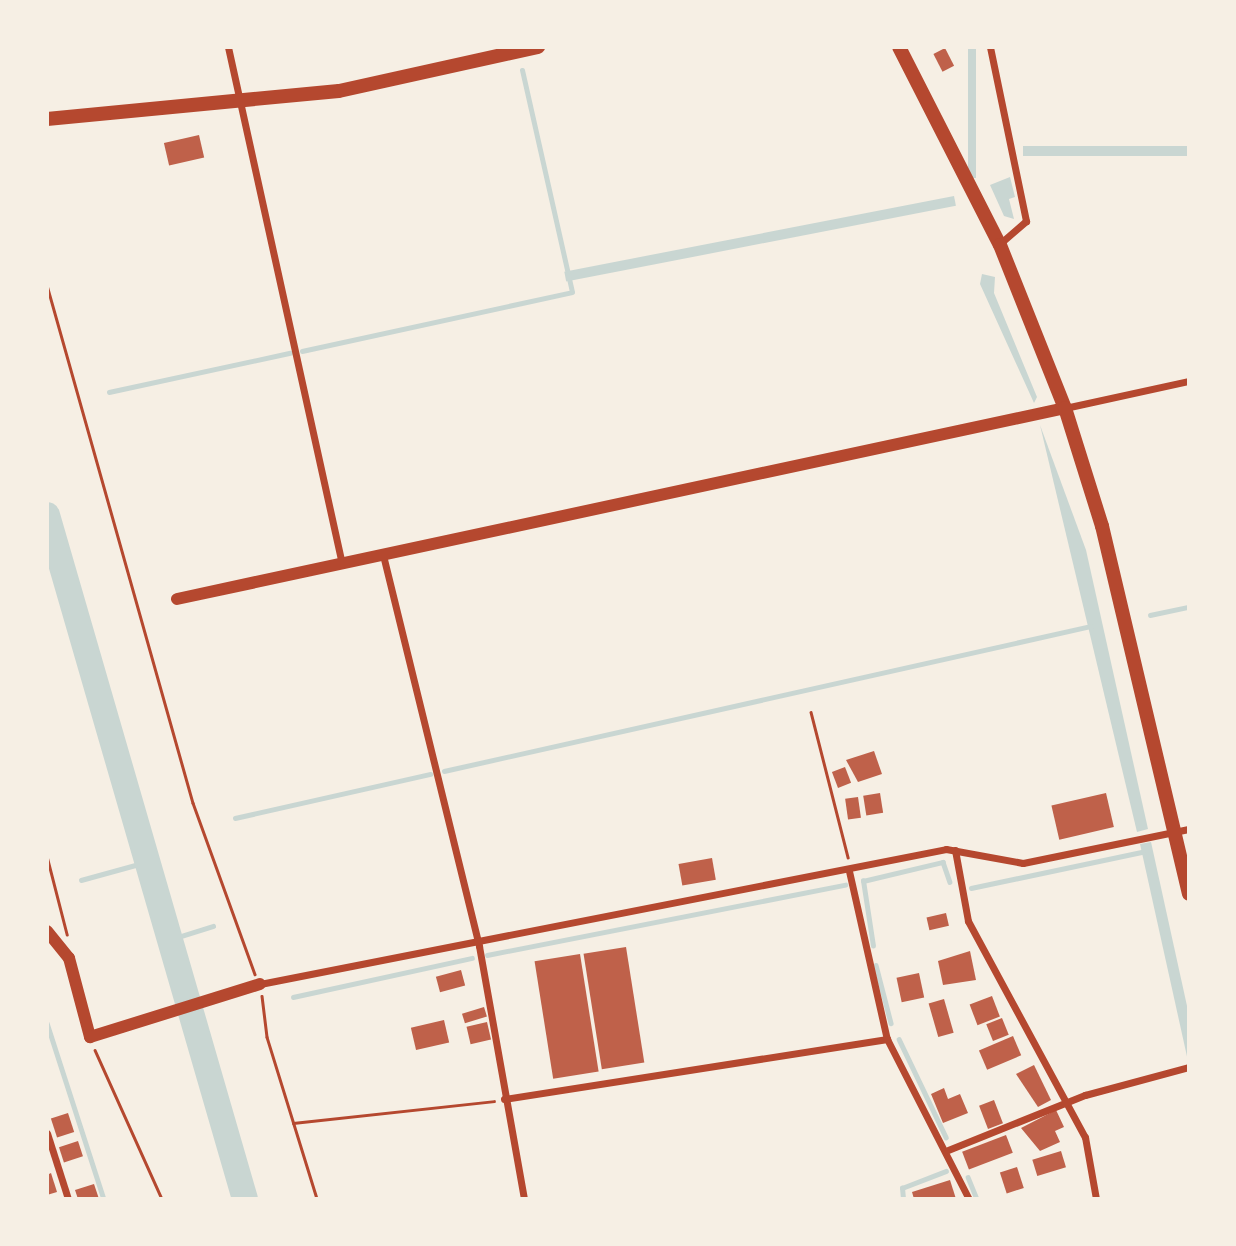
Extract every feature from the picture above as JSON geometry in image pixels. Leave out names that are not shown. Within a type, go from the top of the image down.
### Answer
[{"type":"highway","points":[[47,119],[242,104],[338,91],[538,47]]},
{"type":"highway","points":[[899,47],[1000,245],[1065,408],[1102,526],[1182,830],[1189,894]]},
{"type":"main road","points":[[177,599],[1065,408]]},
{"type":"main road","points":[[47,931],[69,958],[90,1037],[256,986]]},
{"type":"street","points":[[228,47],[342,564]]},
{"type":"street","points":[[990,47],[1026,221],[1014,239],[1000,245]]},
{"type":"street","points":[[1065,408],[1189,381]]},
{"type":"street","points":[[383,555],[479,946],[504,1099],[524,1199]]},
{"type":"street","points":[[256,986],[328,966],[479,946],[955,850],[1023,863],[1182,830]]},
{"type":"street","points":[[955,850],[968,921],[1085,1137],[1096,1199]]},
{"type":"street","points":[[849,871],[887,1039],[948,1150],[969,1199]]},
{"type":"street","points":[[504,1099],[887,1039]]},
{"type":"street","points":[[948,1150],[1068,1102],[1189,1067]]},
{"type":"street","points":[[47,1133],[68,1199]]},
{"type":"path","points":[[47,285],[193,803],[256,986],[267,1037],[317,1199]]},
{"type":"path","points":[[811,712],[849,871]]},
{"type":"path","points":[[47,856],[69,958]]},
{"type":"path","points":[[90,1037],[162,1199]]},
{"type":"path","points":[[292,1123],[326,1117],[504,1099]]},
{"type":"shaded area","points":[[968,47],[976,47],[976,178],[968,178]]},
{"type":"shaded area","points":[[1023,146],[1189,146],[1189,156],[1023,156]]},
{"type":"shaded area","points":[[1010,177],[1015,197],[1009,199],[1014,219],[1004,216],[990,185]]},
{"type":"shaded area","points":[[954,196],[956,206],[566,282],[564,272]]},
{"type":"shaded area","points":[[982,274],[995,277],[994,293],[1037,397],[1034,403],[980,284]]},
{"type":"shaded area","points":[[1040,425],[1086,550],[1148,829],[1137,832]]},
{"type":"shaded area","points":[[1151,842],[1189,1015],[1188,1061],[1140,844]]},
{"type":"building","points":[[945,48],[954,66],[942,72],[933,54]]},
{"type":"building","points":[[199,135],[204,157],[169,166],[164,143]]},
{"type":"building","points":[[874,751],[882,774],[858,782],[846,760]]},
{"type":"building","points":[[845,767],[851,783],[838,788],[832,772]]},
{"type":"building","points":[[880,793],[883,813],[866,815],[863,796]]},
{"type":"building","points":[[1106,793],[1114,827],[1059,840],[1051,806]]},
{"type":"building","points":[[858,797],[861,818],[848,820],[845,799]]},
{"type":"building","points":[[712,858],[716,880],[682,886],[679,864]]},
{"type":"building","points":[[946,913],[949,926],[929,930],[927,917]]},
{"type":"building","points":[[626,947],[644,1063],[602,1069],[584,954]]},
{"type":"building","points":[[970,951],[976,980],[943,985],[938,961]]},
{"type":"building","points":[[580,954],[599,1072],[553,1079],[535,961]]},
{"type":"building","points":[[461,970],[465,985],[440,992],[436,977]]},
{"type":"building","points":[[919,973],[924,997],[902,1002],[897,978]]},
{"type":"building","points":[[992,996],[1000,1017],[977,1025],[970,1005]]},
{"type":"building","points":[[944,999],[954,1033],[938,1037],[929,1003]]},
{"type":"building","points":[[484,1007],[487,1017],[465,1023],[462,1014]]},
{"type":"building","points":[[1002,1018],[1009,1035],[993,1041],[986,1024]]},
{"type":"building","points":[[444,1020],[449,1042],[416,1050],[411,1028]]},
{"type":"building","points":[[487,1022],[491,1040],[471,1044],[467,1027]]},
{"type":"building","points":[[1013,1036],[1021,1055],[987,1070],[979,1050]]},
{"type":"building","points":[[1034,1065],[1051,1100],[1038,1107],[1016,1074]]},
{"type":"building","points":[[944,1088],[948,1099],[960,1094],[968,1113],[943,1123],[931,1094]]},
{"type":"building","points":[[994,1100],[1003,1123],[988,1129],[979,1106]]},
{"type":"building","points":[[1056,1110],[1064,1127],[1055,1131],[1060,1142],[1040,1151],[1021,1128]]},
{"type":"building","points":[[68,1113],[74,1132],[57,1138],[51,1119]]},
{"type":"building","points":[[1006,1135],[1013,1153],[969,1170],[962,1152]]},
{"type":"building","points":[[78,1141],[83,1156],[64,1162],[59,1147]]},
{"type":"building","points":[[1061,1151],[1066,1167],[1037,1176],[1032,1160]]},
{"type":"building","points":[[1017,1167],[1024,1188],[1007,1193],[1000,1173]]},
{"type":"building","points":[[51,1173],[57,1192],[47,1195],[47,1175]]},
{"type":"building","points":[[950,1180],[956,1199],[914,1199],[912,1192]]},
{"type":"building","points":[[94,1184],[99,1199],[78,1199],[75,1190]]},
{"type":"waterway","points":[[302,351],[572,292],[522,71]]},
{"type":"waterway","points":[[109,392],[290,353]]},
{"type":"waterway","points":[[47,515],[245,1199]]},
{"type":"waterway","points":[[1150,615],[1189,607]]},
{"type":"waterway","points":[[444,771],[1091,626]]},
{"type":"waterway","points":[[235,818],[430,774]]},
{"type":"waterway","points":[[971,888],[1142,852]]},
{"type":"waterway","points":[[81,880],[150,861]]},
{"type":"waterway","points":[[873,946],[863,881],[943,862],[950,882]]},
{"type":"waterway","points":[[487,955],[845,885]]},
{"type":"waterway","points":[[172,939],[213,926]]},
{"type":"waterway","points":[[293,997],[472,958]]},
{"type":"waterway","points":[[876,965],[891,1023]]},
{"type":"waterway","points":[[47,1023],[104,1199]]},
{"type":"waterway","points":[[899,1039],[946,1137]]},
{"type":"waterway","points":[[903,1199],[902,1188],[946,1171]]},
{"type":"waterway","points":[[968,1177],[977,1199]]}]
